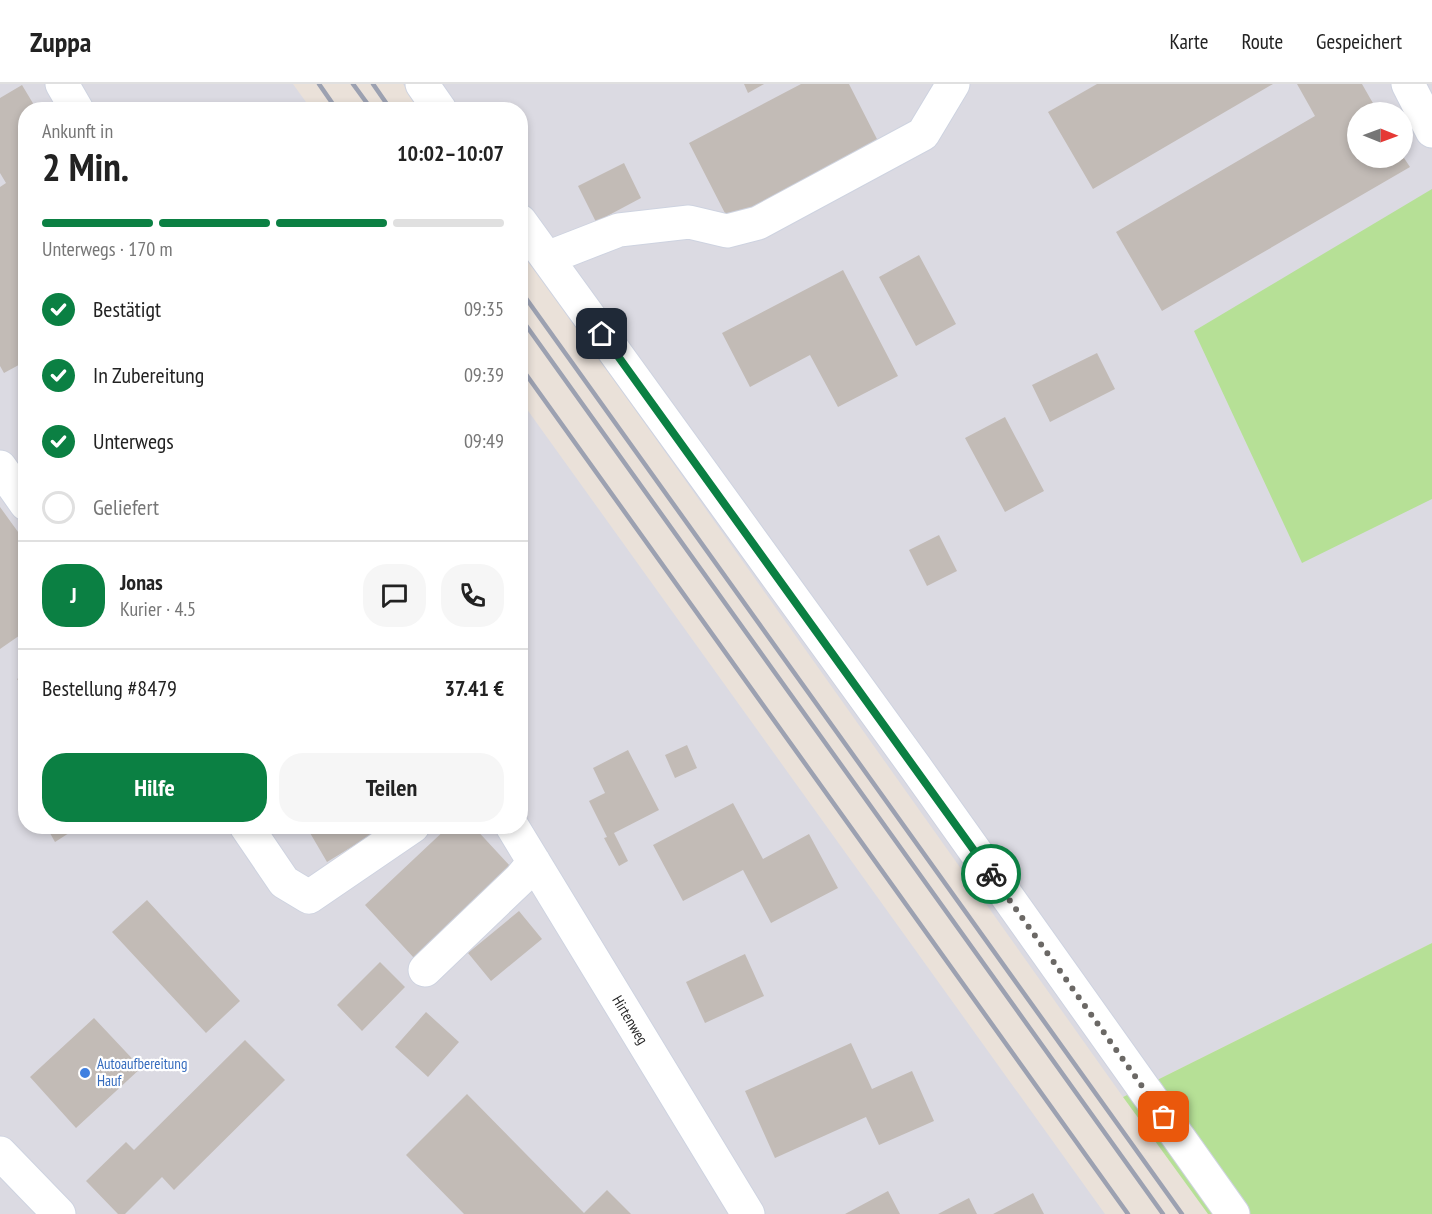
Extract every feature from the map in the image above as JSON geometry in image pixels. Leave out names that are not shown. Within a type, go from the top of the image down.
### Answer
[{"type":"street","points":[[62,84],[72,102]]},
{"type":"street","points":[[422,84],[434,102]]},
{"type":"street","points":[[547,258],[619,230],[689,222],[727,231],[758,223],[923,134],[953,84]]},
{"type":"street","points":[[1408,84],[1432,132]]},
{"type":"street","points":[[528,232],[916,768],[1233,1214]]},
{"type":"street","points":[[0,466],[18,492]]},
{"type":"street","points":[[251,834],[284,882],[309,897],[401,834]]},
{"type":"street","name":"Hirtenweg","points":[[517,834],[748,1214]]},
{"type":"street","points":[[425,970],[520,879],[534,862]]},
{"type":"street","points":[[0,1153],[59,1214]]},
{"type":"shaded area","points":[[0,84],[293,84],[306,102],[18,102],[18,834],[528,834],[528,411],[1105,1214],[0,1214]]},
{"type":"shaded area","points":[[403,84],[1432,84],[1432,943],[1123,1097],[528,259],[528,102],[416,102]]},
{"type":"green space","points":[[1432,189],[1432,499],[1302,563],[1194,331]]},
{"type":"green space","points":[[1432,943],[1432,1214],[1208,1214],[1123,1097]]},
{"type":"building","points":[[744,84],[764,84],[748,93]]},
{"type":"building","points":[[801,84],[849,84],[879,143],[729,221],[689,143]]},
{"type":"building","points":[[1097,84],[1273,84],[1093,189],[1048,112]]},
{"type":"building","points":[[1297,84],[1362,84],[1372,102],[1347,102],[1347,168],[1408,168],[1162,311],[1116,232],[1315,116]]},
{"type":"building","points":[[22,85],[32,102],[18,102],[18,365],[4,373],[0,366],[0,187],[6,183],[0,173],[0,98]]},
{"type":"building","points":[[624,163],[641,198],[596,222],[578,186]]},
{"type":"building","points":[[919,255],[956,324],[916,346],[879,277]]},
{"type":"building","points":[[843,270],[898,376],[838,407],[810,355],[750,387],[722,333]]},
{"type":"building","points":[[1097,353],[1115,389],[1050,422],[1032,385]]},
{"type":"building","points":[[1005,417],[1044,491],[1005,512],[965,438]]},
{"type":"building","points":[[0,507],[18,532],[18,637],[0,649]]},
{"type":"building","points":[[939,535],[957,571],[927,586],[909,550]]},
{"type":"building","points":[[687,745],[697,768],[675,778],[665,755]]},
{"type":"building","points":[[628,750],[659,810],[614,833],[628,861],[619,866],[604,838],[607,837],[589,801],[605,793],[593,768]]},
{"type":"building","points":[[733,803],[763,859],[809,834],[838,888],[771,923],[743,870],[683,901],[653,845]]},
{"type":"building","points":[[50,834],[68,834],[55,842]]},
{"type":"building","points":[[311,834],[373,834],[327,862]]},
{"type":"building","points":[[440,834],[480,834],[511,867],[414,958],[365,905]]},
{"type":"building","points":[[147,900],[240,1001],[206,1033],[112,932]]},
{"type":"building","points":[[519,911],[542,939],[491,981],[468,953]]},
{"type":"building","points":[[745,954],[764,996],[705,1023],[686,982]]},
{"type":"building","points":[[380,962],[405,987],[362,1031],[337,1005]]},
{"type":"building","points":[[426,1012],[459,1042],[428,1077],[395,1047]]},
{"type":"building","name":"Autoaufbereitung Hauf","points":[[94,1018],[141,1068],[76,1128],[30,1077]]},
{"type":"building","points":[[245,1040],[285,1080],[174,1190],[162,1177],[125,1214],[118,1214],[86,1181],[126,1142],[134,1150]]},
{"type":"building","points":[[851,1043],[872,1089],[912,1071],[934,1121],[879,1145],[866,1117],[775,1158],[745,1091]]},
{"type":"building","points":[[467,1094],[584,1213],[607,1190],[631,1214],[464,1214],[406,1155]]},
{"type":"building","points":[[888,1191],[900,1214],[845,1214]]},
{"type":"building","points":[[1033,1193],[1044,1214],[993,1214]]},
{"type":"building","points":[[969,1198],[977,1214],[938,1214]]},
{"type":"railway","points":[[319,84],[331,102]]},
{"type":"railway","points":[[353,84],[366,102]]},
{"type":"railway","points":[[373,84],[385,102]]},
{"type":"railway","points":[[528,301],[1182,1214]]},
{"type":"railway","points":[[528,328],[1163,1214]]},
{"type":"railway","points":[[528,377],[1128,1214]]},
{"type":"way so far","points":[[991,874],[1164,1117]]},
{"type":"place","name":"Autoaufbereitung Hauf","points":[[85,1073]]},
{"type":"route","points":[[602,334],[991,874]]}]
